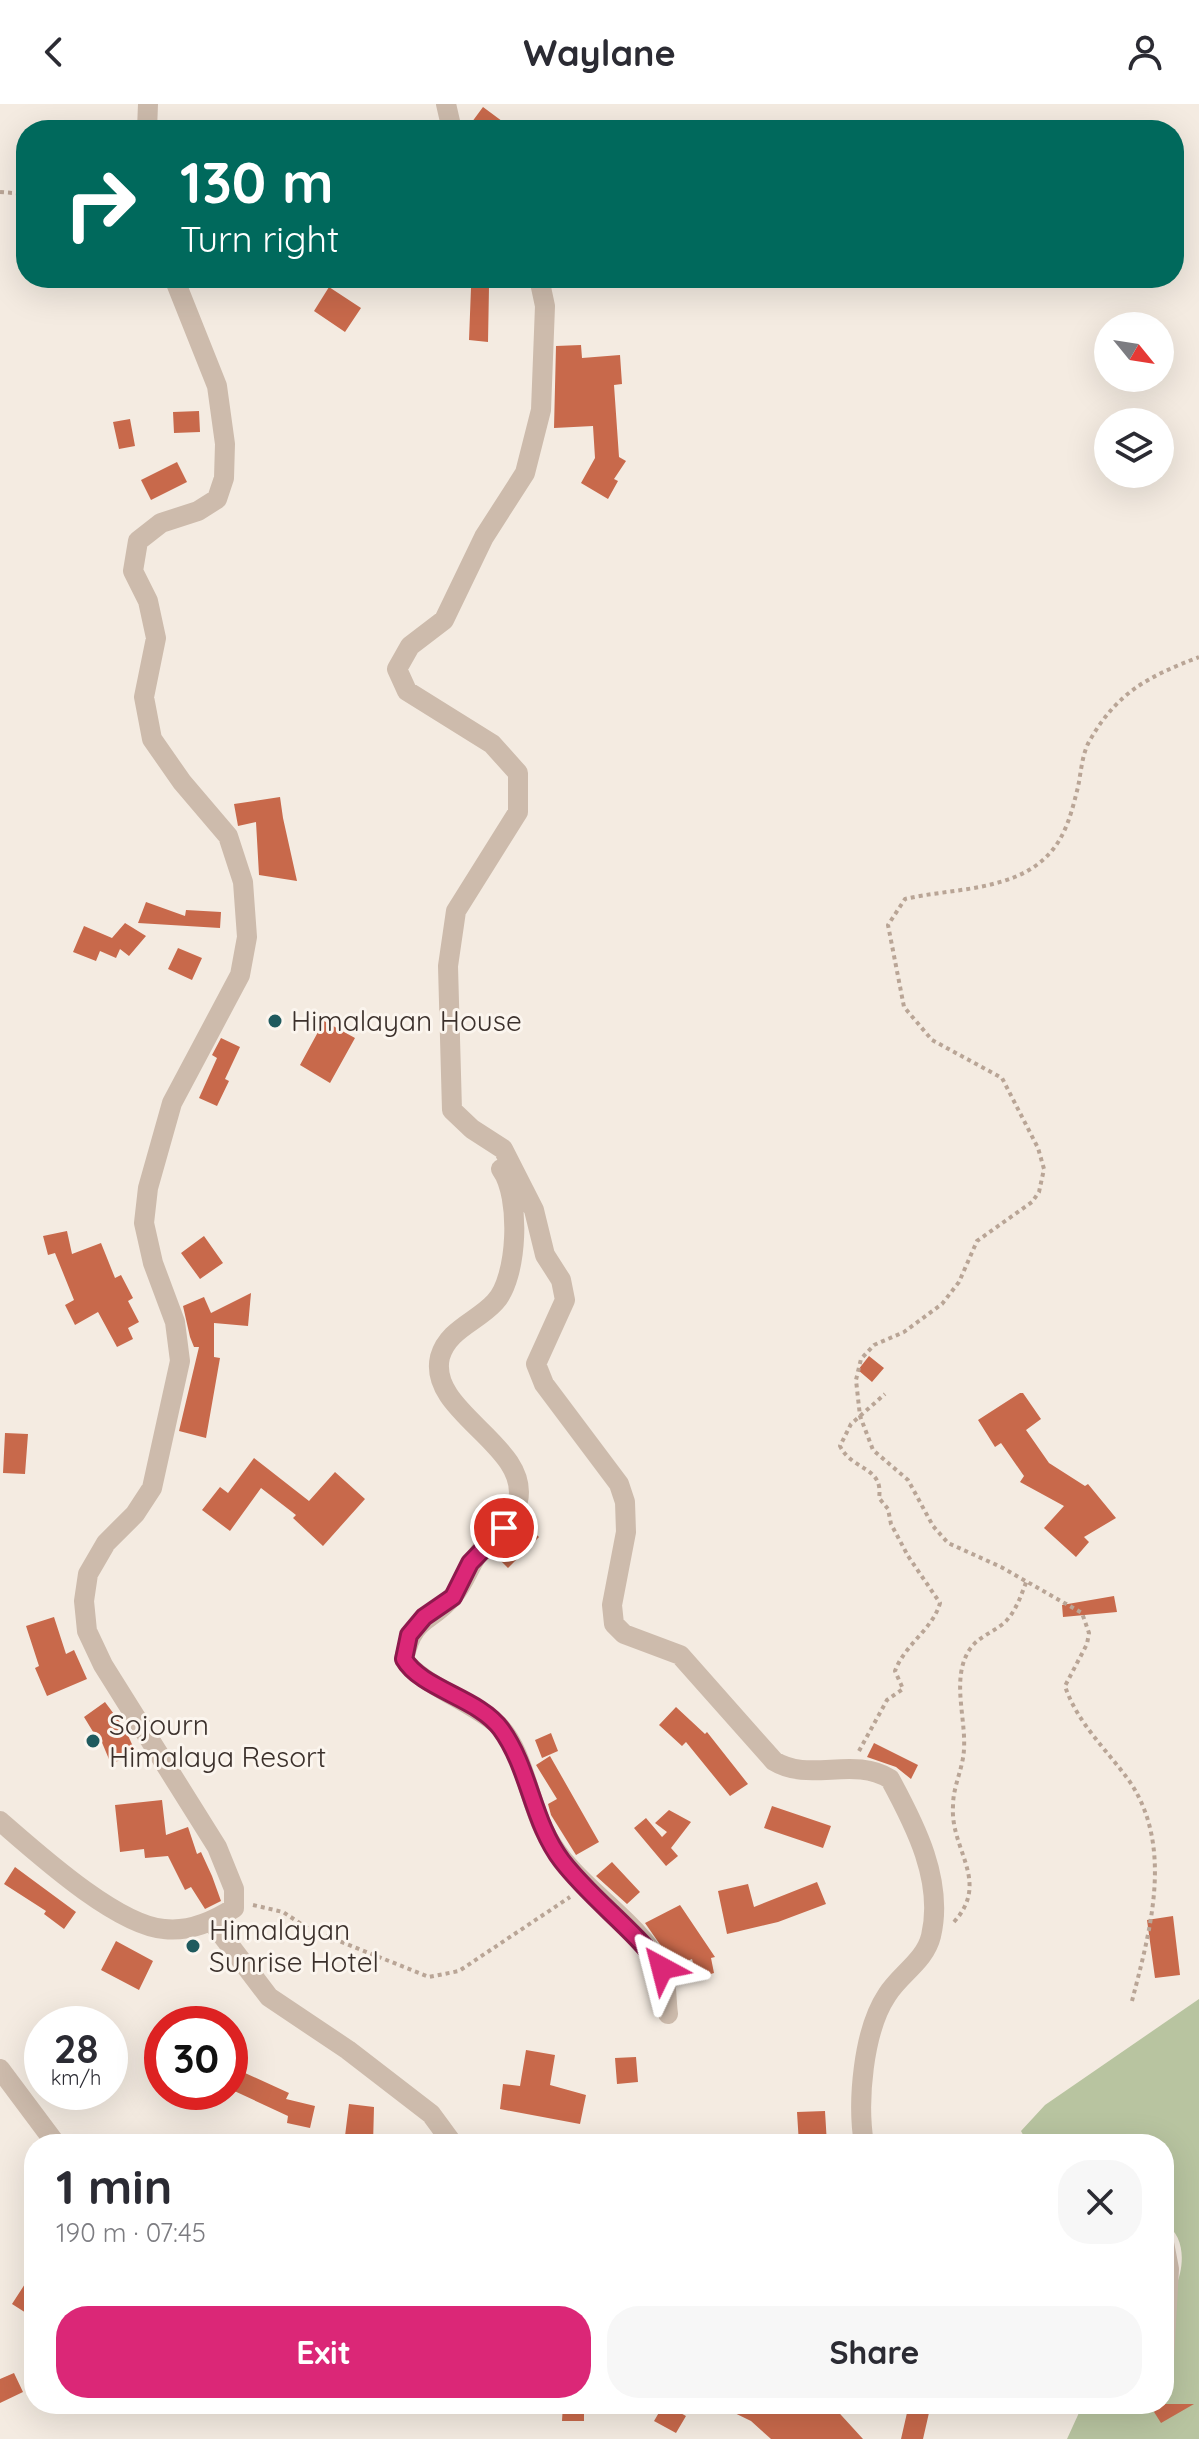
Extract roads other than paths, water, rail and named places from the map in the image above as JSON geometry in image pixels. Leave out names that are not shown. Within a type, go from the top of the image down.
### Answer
[{"type":"street","points":[[0,1821],[84,1888],[137,1923],[166,1930],[212,1922],[234,1908],[234,1889],[217,1847],[103,1665],[87,1631],[84,1601],[88,1574],[100,1553],[135,1514],[152,1488],[180,1361],[175,1322],[153,1263],[144,1223],[148,1188],[172,1103],[240,975],[247,937],[243,882],[228,836],[182,782],[152,739],[144,697],[156,638],[148,601],[133,571],[138,541],[161,523],[198,511],[217,499],[224,478],[225,444],[217,386],[178,288]]},
{"type":"street","points":[[541,288],[545,306],[541,410],[525,473],[484,537],[444,620],[410,646],[397,669],[407,691],[492,744],[518,773],[518,812],[456,911],[448,966],[452,1110],[472,1129],[508,1178],[515,1214],[509,1272],[496,1302],[447,1341],[440,1360],[441,1379],[459,1409],[510,1463],[518,1479],[518,1502],[504,1528],[470,1563],[453,1597],[424,1617],[409,1635],[404,1659],[411,1672],[461,1698],[500,1727],[525,1775],[544,1831],[562,1861],[642,1941],[662,1968],[668,2014]]},
{"type":"street","points":[[472,1129],[503,1149],[534,1210],[545,1255],[561,1280],[565,1300],[536,1364],[544,1384],[619,1484],[625,1502],[626,1532],[612,1605],[614,1624],[624,1634],[680,1655],[774,1761],[789,1770],[845,1768],[880,1772],[890,1779],[928,1861],[934,1902],[931,1938],[917,1962],[888,1993],[873,2021],[859,2113],[862,2134]]},
{"type":"street","points":[[212,1922],[269,1997],[376,2070],[431,2114],[446,2134]]},
{"type":"street","points":[[0,2069],[49,2134]]},
{"type":"place","name":"Himalayan House","points":[[275,1021]]},
{"type":"place","name":"Sojourn Himalaya Resort","points":[[93,1741]]},
{"type":"place","name":"Himalayan Sunrise Hotel","points":[[193,1946]]}]
